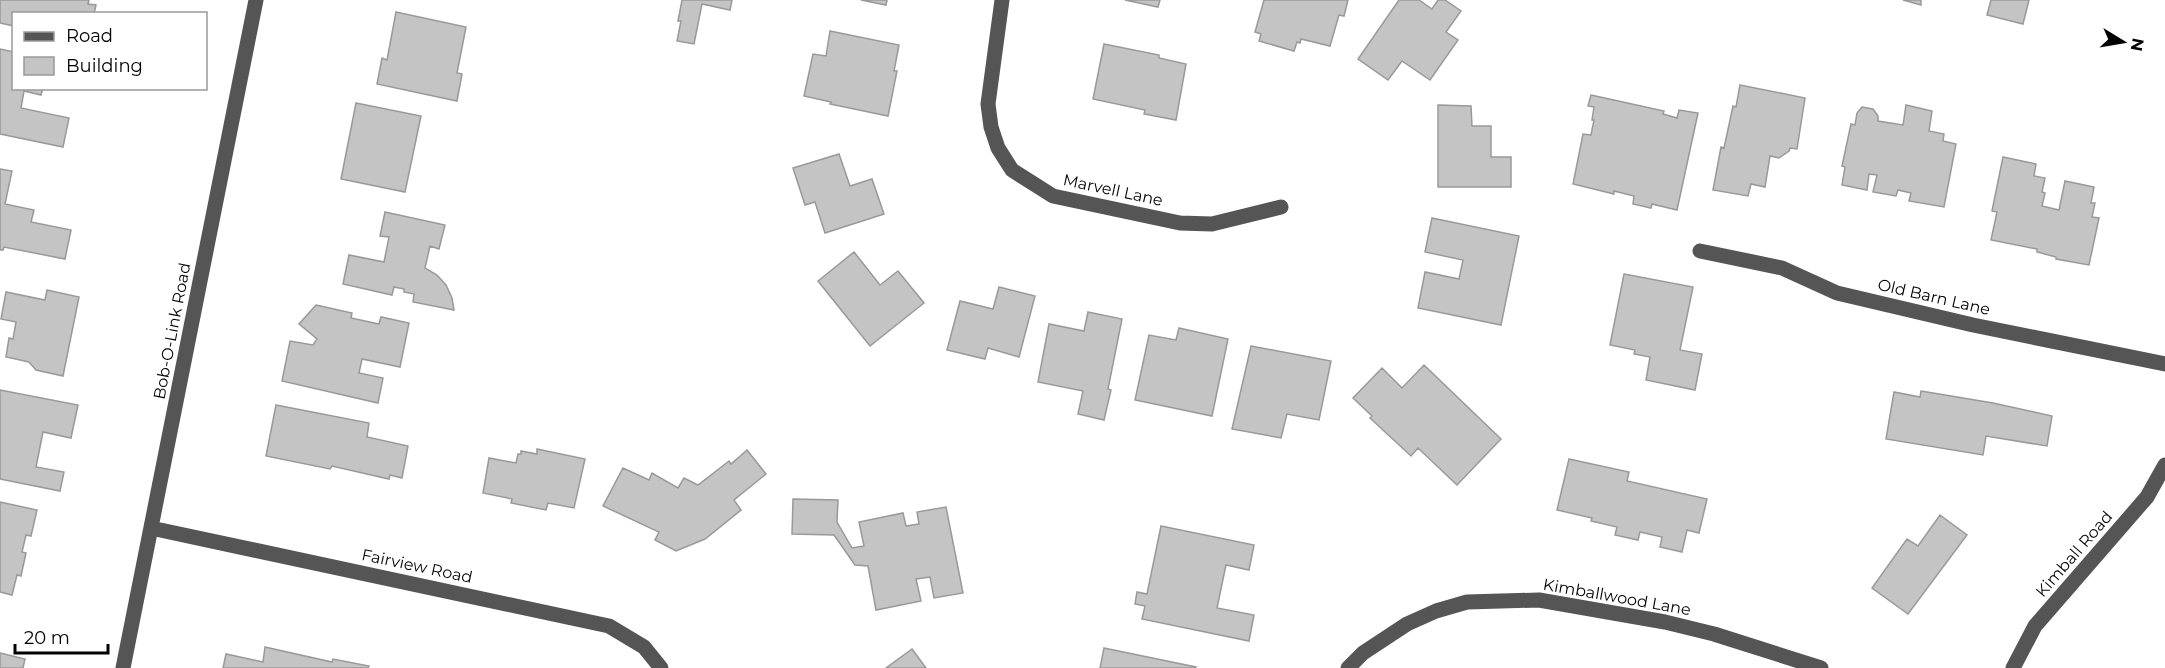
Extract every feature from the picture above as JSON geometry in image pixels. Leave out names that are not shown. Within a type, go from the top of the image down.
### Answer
[{"type":"street","name":"Bob-O-Link Road","points":[[123,668],[256,0]]},
{"type":"street","name":"Marvell Lane","points":[[1002,0],[988,104],[991,127],[998,148],[1012,170],[1053,196],[1180,223],[1212,224],[1281,207]]},
{"type":"street","name":"Old Barn Lane","points":[[1700,251],[1782,268],[1837,293],[1973,325],[2165,363]]},
{"type":"street","name":"Kimball Road","points":[[2013,668],[2035,626],[2147,497],[2165,465]]},
{"type":"street","name":"Fairview Road","points":[[151,528],[609,626],[644,647],[661,668]]},
{"type":"street","name":"Kimballwood Lane","points":[[1348,668],[1364,653],[1407,624],[1436,611],[1467,602],[1539,600],[1694,629],[1821,668]]},
{"type":"building","points":[[0,0],[89,0],[88,4],[96,5],[94,12],[12,12],[12,26],[0,23]]},
{"type":"building","points":[[682,0],[732,0],[730,10],[702,4],[694,44],[677,41]]},
{"type":"building","points":[[861,0],[887,0],[886,5]]},
{"type":"building","points":[[1125,0],[1160,0],[1158,7]]},
{"type":"building","points":[[1264,0],[1348,0],[1344,16],[1339,15],[1330,46],[1301,39],[1300,43],[1297,42],[1294,51],[1259,41],[1261,34],[1255,32]]},
{"type":"building","points":[[1399,0],[1419,0],[1432,9],[1438,0],[1445,0],[1461,11],[1446,32],[1458,40],[1430,80],[1402,61],[1388,80],[1358,59]]},
{"type":"building","points":[[1903,0],[1921,0],[1921,5]]},
{"type":"building","points":[[1991,0],[2029,0],[2023,24],[1987,15]]},
{"type":"building","points":[[396,12],[466,27],[457,73],[462,74],[457,101],[377,84],[382,58],[387,60]]},
{"type":"building","points":[[830,31],[899,45],[894,71],[897,71],[888,116],[804,96],[813,54],[826,56]]},
{"type":"building","points":[[1104,44],[1159,55],[1159,58],[1186,64],[1176,120],[1144,114],[1145,110],[1093,99]]},
{"type":"building","points":[[0,49],[12,52],[12,90],[42,90],[41,95],[24,91],[21,108],[69,118],[63,147],[0,134]]},
{"type":"building","points":[[1740,85],[1805,98],[1797,149],[1790,148],[1779,158],[1770,156],[1765,187],[1751,184],[1748,196],[1713,190],[1721,147],[1724,148]]},
{"type":"building","points":[[1591,95],[1664,111],[1663,114],[1677,118],[1679,110],[1698,113],[1677,210],[1652,204],[1651,208],[1633,204],[1634,196],[1614,191],[1614,194],[1573,184],[1583,134],[1591,135],[1594,107],[1588,106]]},
{"type":"building","points":[[356,103],[421,116],[405,192],[341,179]]},
{"type":"building","points":[[1438,105],[1471,106],[1472,126],[1491,126],[1491,157],[1511,157],[1511,187],[1438,187]]},
{"type":"building","points":[[1906,105],[1932,111],[1929,131],[1944,134],[1943,141],[1956,144],[1944,207],[1909,201],[1911,193],[1898,190],[1896,196],[1873,192],[1877,175],[1869,174],[1867,190],[1842,185],[1845,167],[1842,166],[1851,124],[1855,125],[1857,113],[1862,107],[1873,109],[1878,116],[1878,121],[1903,125]]},
{"type":"building","points":[[839,154],[850,186],[872,179],[884,214],[825,233],[815,202],[805,205],[793,168]]},
{"type":"building","points":[[2003,157],[2036,164],[2034,176],[2045,178],[2042,206],[2059,210],[2065,181],[2094,187],[2091,203],[2095,203],[2092,217],[2099,218],[2089,265],[2056,259],[2056,257],[2037,252],[2037,249],[1991,240],[1997,212],[1992,211]]},
{"type":"building","points":[[0,169],[12,171],[5,204],[34,210],[31,222],[71,230],[65,259],[4,247],[0,250]]},
{"type":"building","points":[[385,212],[445,225],[439,249],[430,246],[425,268],[437,275],[446,285],[454,310],[413,302],[414,294],[404,292],[404,289],[394,287],[392,295],[343,284],[349,255],[384,262],[389,237],[380,236]]},
{"type":"building","points":[[1432,218],[1519,236],[1501,325],[1418,308],[1425,272],[1459,279],[1463,260],[1425,252]]},
{"type":"building","points":[[854,252],[880,285],[898,271],[924,303],[870,346],[818,281]]},
{"type":"building","points":[[1624,274],[1693,287],[1680,350],[1702,354],[1695,390],[1646,380],[1650,357],[1634,354],[1635,350],[1610,345]]},
{"type":"building","points":[[999,287],[1035,296],[1019,357],[988,348],[985,359],[947,350],[960,301],[993,309]]},
{"type":"building","points":[[47,290],[79,297],[63,376],[36,370],[29,362],[6,357],[9,338],[13,339],[16,322],[1,319],[6,292],[45,300]]},
{"type":"building","points":[[316,305],[352,313],[351,318],[379,324],[381,317],[409,323],[400,367],[362,359],[359,373],[383,378],[378,403],[282,381],[290,341],[313,345],[317,339],[299,324]]},
{"type":"building","points":[[1088,312],[1122,319],[1104,420],[1078,414],[1083,391],[1038,382],[1049,324],[1084,331]]},
{"type":"building","points":[[1179,328],[1228,339],[1212,416],[1135,400],[1149,335],[1176,340]]},
{"type":"building","points":[[1251,346],[1331,361],[1319,420],[1287,414],[1281,438],[1232,429]]},
{"type":"building","points":[[1424,365],[1501,439],[1457,485],[1418,448],[1411,456],[1370,418],[1372,416],[1353,398],[1382,368],[1402,388]]},
{"type":"building","points":[[0,390],[78,405],[71,438],[43,432],[36,467],[64,472],[60,491],[0,479]]},
{"type":"building","points":[[1921,391],[2052,416],[2047,446],[1986,436],[1983,455],[1886,439],[1894,392],[1920,397]]},
{"type":"building","points":[[276,405],[369,423],[367,437],[408,446],[402,478],[390,475],[389,479],[332,466],[330,469],[266,456]]},
{"type":"building","points":[[537,449],[585,459],[574,508],[548,503],[546,510],[511,503],[512,499],[483,493],[489,458],[516,463],[521,451],[537,454]]},
{"type":"building","points":[[747,450],[766,474],[734,500],[741,510],[705,539],[676,551],[655,540],[659,532],[603,506],[623,468],[649,480],[652,473],[678,488],[684,478],[698,485],[729,461],[731,464]]},
{"type":"building","points":[[1569,459],[1629,472],[1627,481],[1707,499],[1699,533],[1687,530],[1682,552],[1660,547],[1662,537],[1640,532],[1638,540],[1615,535],[1617,527],[1591,521],[1592,518],[1557,510]]},
{"type":"building","points":[[793,499],[838,500],[837,522],[852,548],[864,546],[859,522],[903,513],[906,526],[919,524],[917,512],[946,507],[963,593],[934,598],[930,577],[916,579],[921,601],[876,610],[868,566],[855,565],[834,535],[792,534]]},
{"type":"building","points":[[0,502],[37,510],[31,536],[26,535],[22,552],[26,553],[21,576],[17,575],[12,595],[0,592]]},
{"type":"building","points":[[1940,515],[1967,535],[1908,614],[1872,588],[1907,539],[1918,546]]},
{"type":"building","points":[[1161,526],[1254,545],[1249,570],[1226,565],[1217,608],[1254,615],[1249,641],[1142,619],[1145,606],[1135,604],[1137,592],[1147,594]]},
{"type":"building","points":[[265,647],[332,662],[333,659],[369,666],[368,668],[223,668],[226,654],[263,662]]},
{"type":"building","points":[[1104,648],[1196,667],[1100,668]]},
{"type":"building","points":[[912,649],[926,668],[886,668]]},
{"type":"building","points":[[0,653],[25,659],[23,668],[0,668]]}]
